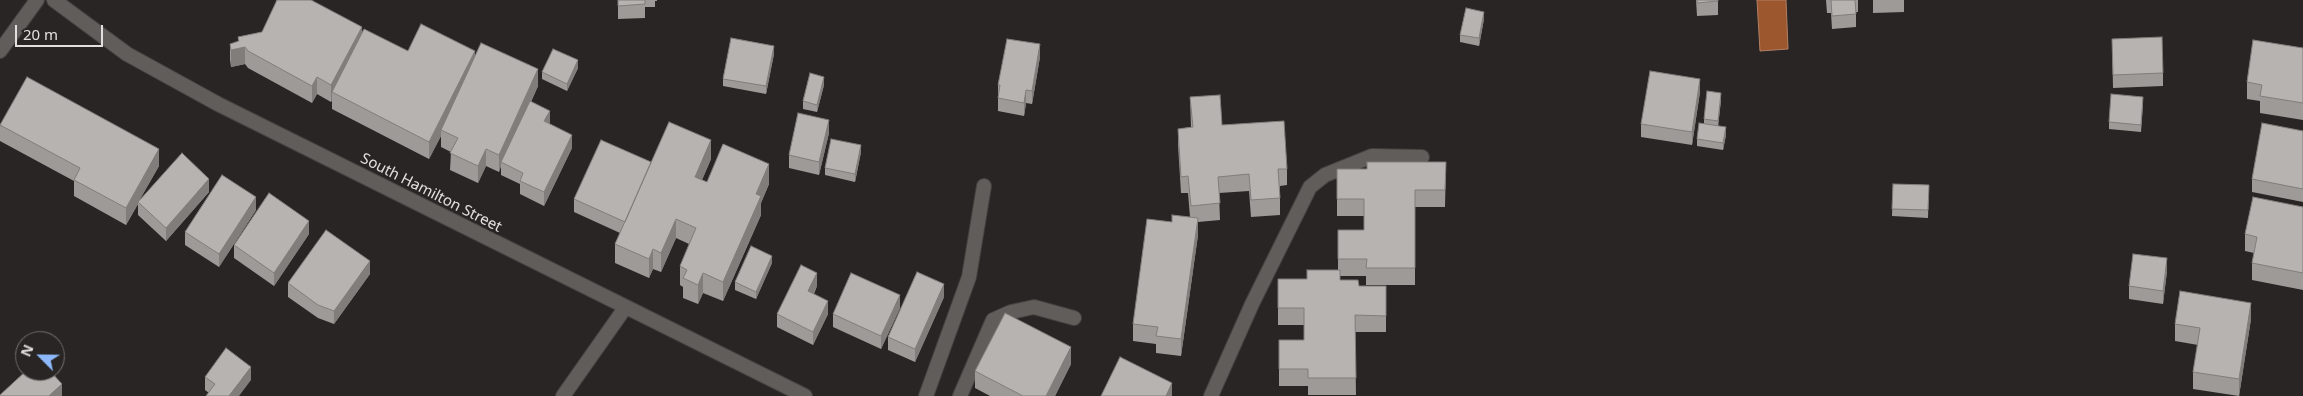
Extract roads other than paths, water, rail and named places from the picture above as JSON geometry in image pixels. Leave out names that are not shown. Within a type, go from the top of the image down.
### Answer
[{"type":"street","points":[[0,51],[37,0]]},
{"type":"street","name":"South Hamilton Street","points":[[54,0],[128,54],[218,104],[805,396]]},
{"type":"street","points":[[1211,396],[1252,304],[1310,187],[1325,175],[1372,156],[1422,157]]},
{"type":"street","points":[[926,396],[969,277],[984,186]]},
{"type":"street","points":[[960,396],[993,320],[1011,312],[1034,307],[1074,318]]},
{"type":"street","points":[[563,396],[625,308]]}]
